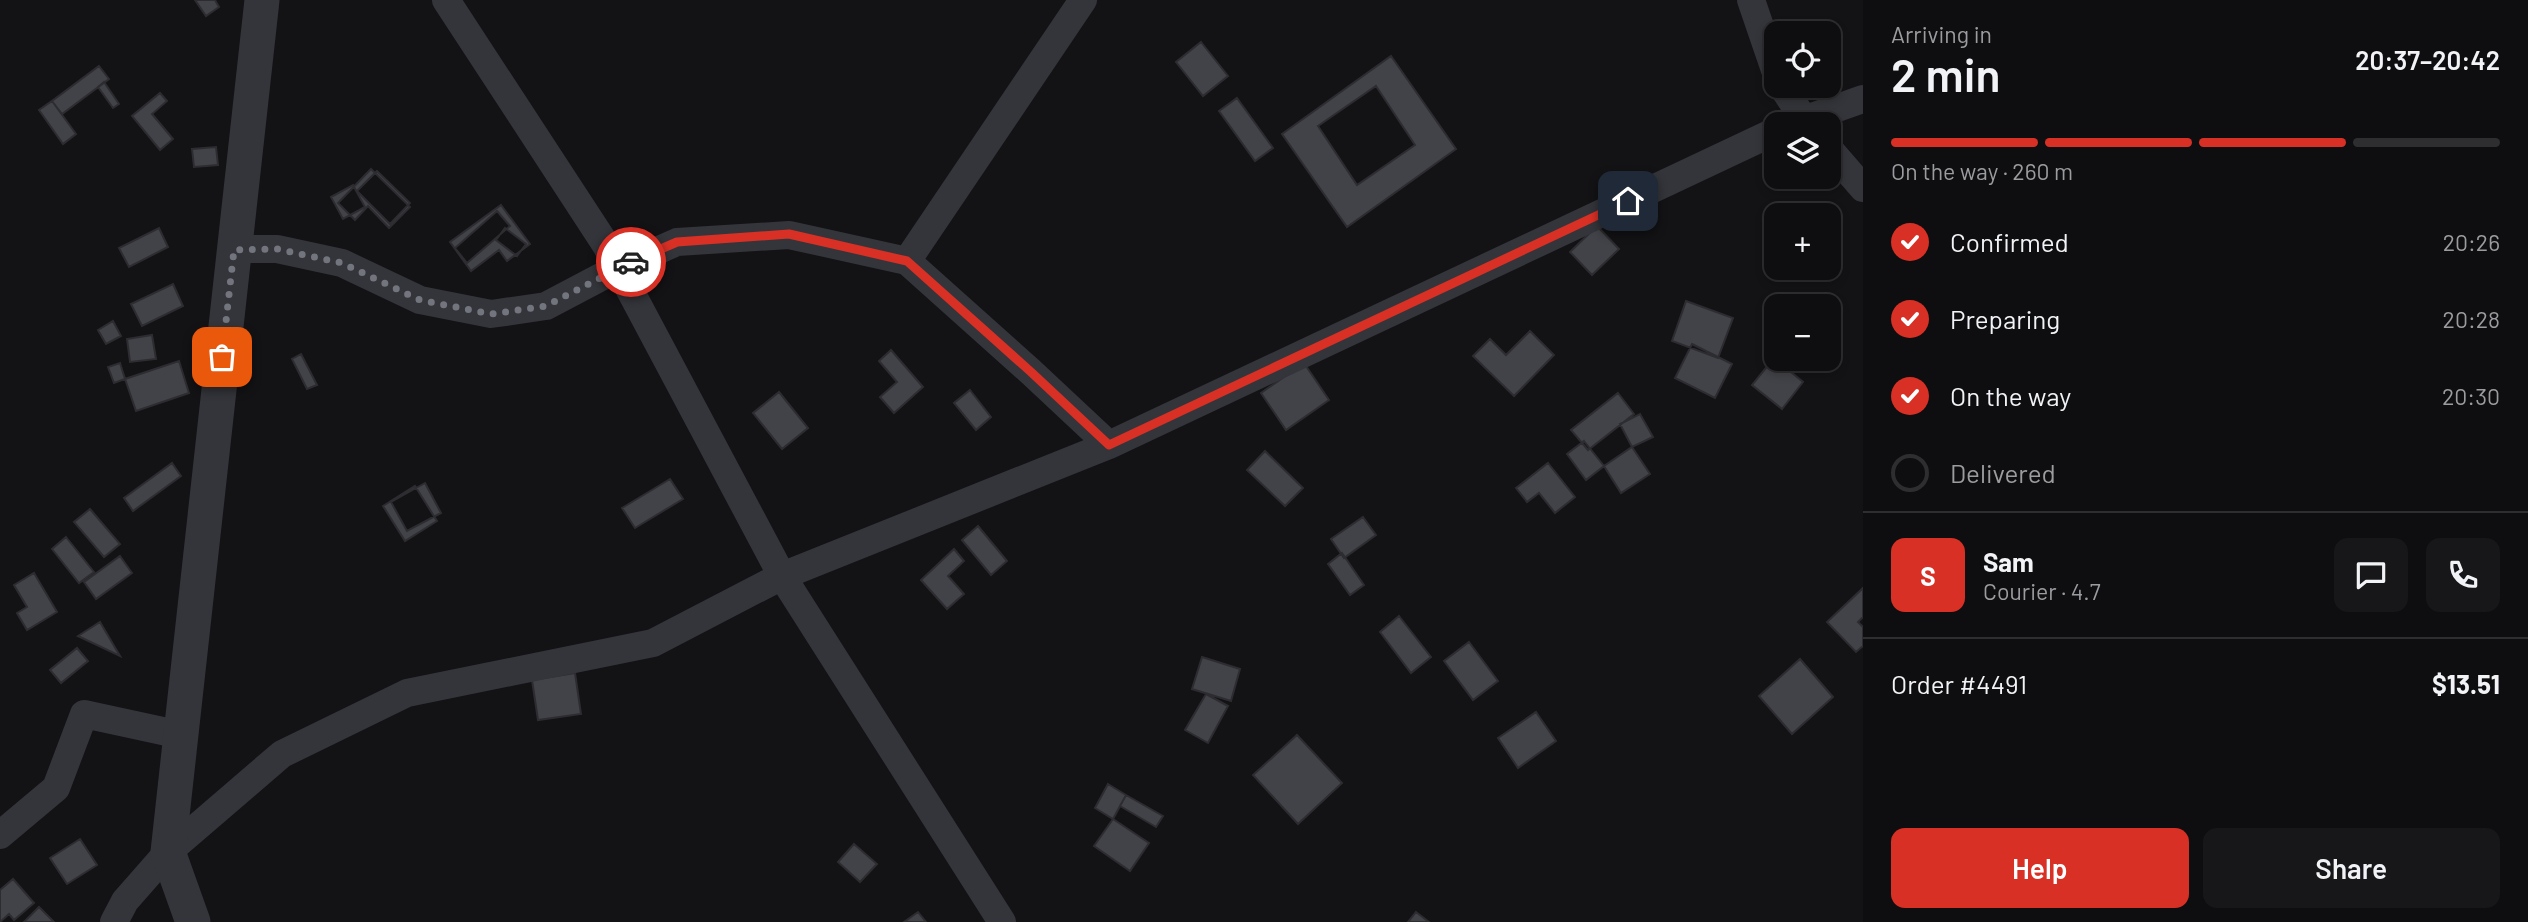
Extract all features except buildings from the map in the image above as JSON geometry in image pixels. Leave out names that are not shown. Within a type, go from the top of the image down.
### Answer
[{"type":"street","points":[[193,922],[168,852],[262,0]]},
{"type":"street","points":[[446,0],[606,245],[782,576],[1002,922]]},
{"type":"street","points":[[907,261],[1083,0]]},
{"type":"street","points":[[1751,0],[1764,38]]},
{"type":"street","points":[[1830,112],[1863,100]]},
{"type":"street","points":[[114,922],[125,901],[168,852],[282,754],[407,693],[653,643],[782,576],[1109,445],[1764,137]]},
{"type":"street","points":[[1841,163],[1863,188]]},
{"type":"street","points":[[234,250],[277,249],[342,263],[420,300],[491,314],[546,306],[618,268],[677,242],[789,234],[907,261],[1109,445]]},
{"type":"street","points":[[0,835],[56,788],[84,714],[181,735]]},
{"type":"way so far","points":[[222,357],[234,250],[277,249],[342,263],[420,300],[491,314],[546,306],[631,262]]},
{"type":"route","points":[[631,262],[677,242],[789,234],[907,261],[1109,445],[1628,201]]}]
